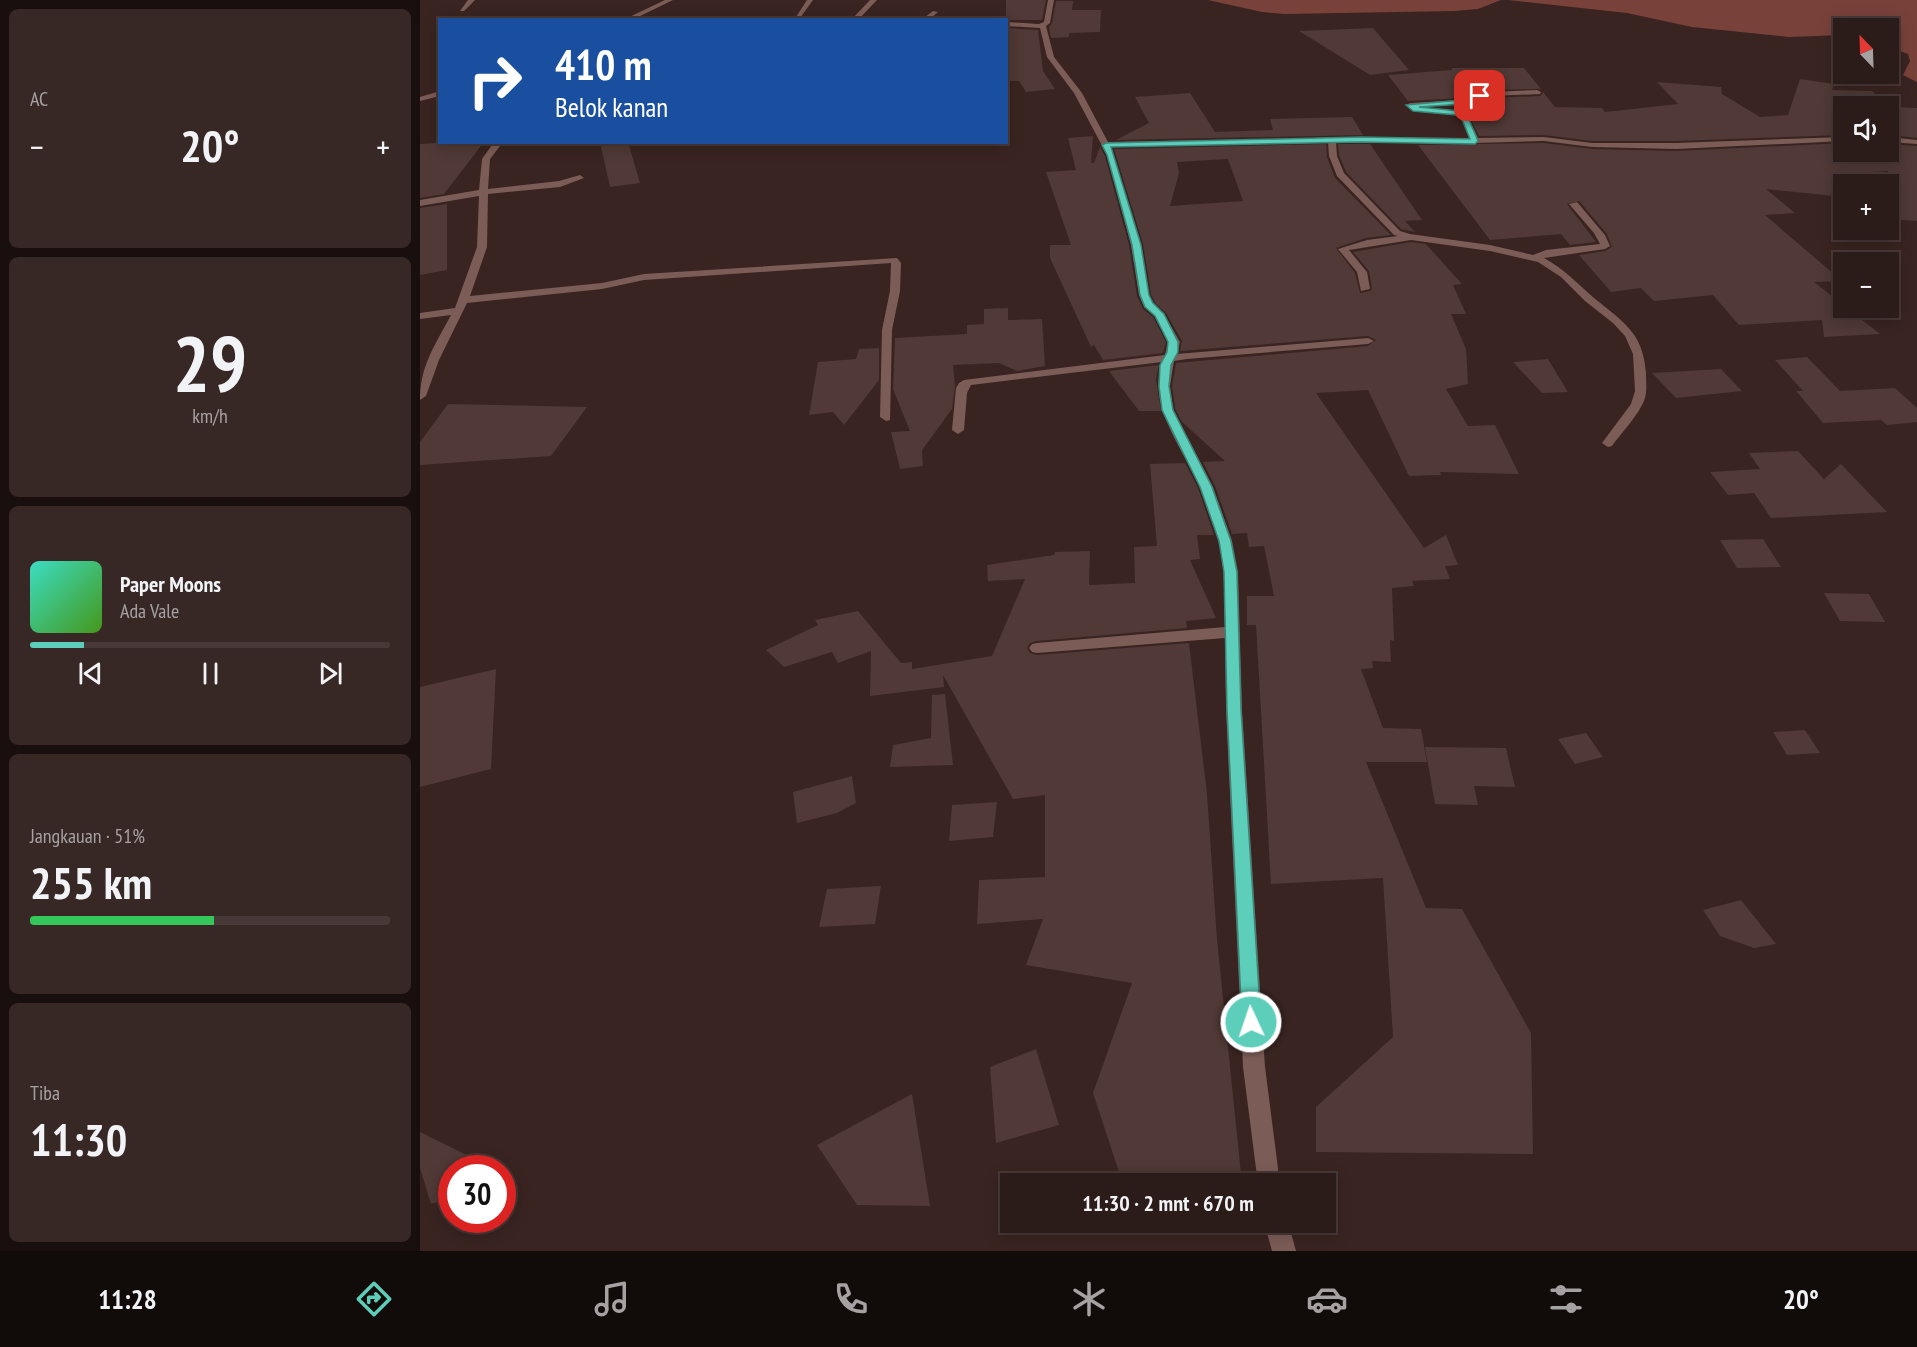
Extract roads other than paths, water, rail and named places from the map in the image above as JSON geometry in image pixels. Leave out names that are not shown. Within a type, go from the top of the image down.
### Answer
[{"type":"street","points":[[462,10],[472,0]]},
{"type":"street","points":[[630,18],[670,0]]},
{"type":"street","points":[[798,18],[797,16],[810,0]]},
{"type":"street","points":[[856,18],[874,0]]},
{"type":"street","points":[[1008,24],[1041,26],[1047,23],[1051,0]]},
{"type":"street","points":[[926,18],[934,12]]},
{"type":"street","points":[[1041,26],[1044,29],[1051,57],[1078,93],[1111,155],[1136,245],[1144,295],[1148,305],[1159,314],[1173,342],[1173,352],[1166,365],[1164,386],[1167,410],[1206,487],[1225,541],[1230,572],[1234,710],[1254,1067],[1268,1173]]},
{"type":"street","points":[[1475,141],[1464,116],[1459,113],[1413,108],[1410,105],[1463,102],[1489,94],[1537,93]]},
{"type":"street","points":[[420,99],[438,94]]},
{"type":"street","points":[[1106,145],[1332,140],[1544,139],[1592,145],[1676,146],[1833,139]]},
{"type":"street","points":[[1899,139],[1917,142]]},
{"type":"street","points":[[1332,140],[1333,156],[1340,174],[1391,229],[1409,237]]},
{"type":"street","points":[[420,396],[433,360],[459,311],[482,248],[486,159],[497,144]]},
{"type":"street","points":[[420,202],[535,187],[580,178]]},
{"type":"street","points":[[1535,258],[1546,253],[1605,246],[1603,235],[1592,227],[1574,204]]},
{"type":"street","points":[[1365,289],[1362,272],[1343,249],[1409,237],[1490,248],[1535,258],[1565,275],[1630,334],[1639,354],[1641,391],[1637,404],[1608,443]]},
{"type":"street","points":[[463,300],[602,286],[644,278],[893,260],[896,262],[895,288],[887,327],[886,417]]},
{"type":"street","points":[[420,316],[459,311]]},
{"type":"street","points":[[958,430],[962,401],[961,390],[968,382],[1187,356],[1368,341]]},
{"type":"street","points":[[1037,648],[1232,632]]},
{"type":"street","points":[[1279,1233],[1284,1251]]}]
